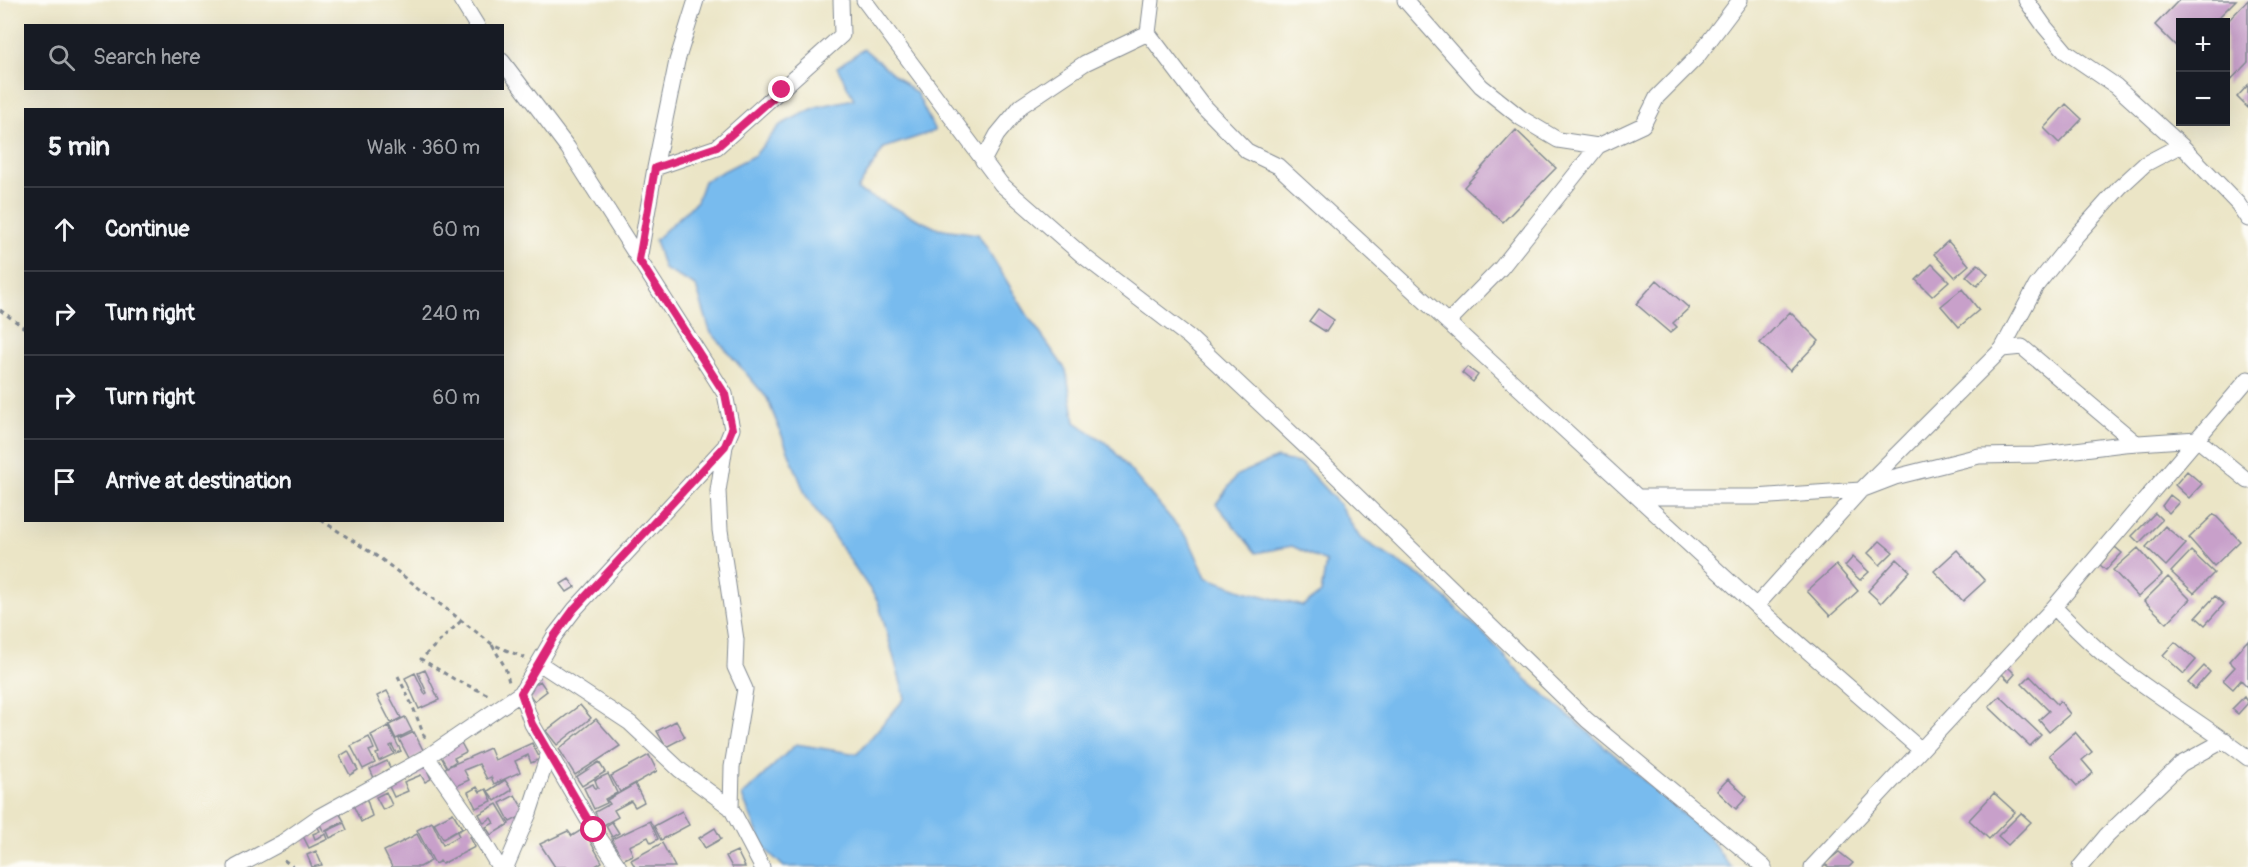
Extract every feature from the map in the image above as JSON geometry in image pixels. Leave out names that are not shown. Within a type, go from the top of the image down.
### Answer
[{"type":"street","points":[[461,0],[476,24]]},
{"type":"street","points":[[639,260],[677,61],[696,0]]},
{"type":"street","points":[[655,168],[717,147],[782,90],[842,35],[841,0]]},
{"type":"street","points":[[864,0],[1001,184],[1082,255],[1189,337],[1322,462],[1587,720],[1764,867]]},
{"type":"street","points":[[1152,0],[1148,33],[1204,107],[1247,151],[1278,165],[1756,606],[1921,750]]},
{"type":"street","points":[[1406,0],[1481,86],[1521,118],[1558,140],[1598,146]]},
{"type":"street","points":[[1448,322],[1501,268],[1598,146],[1643,125],[1658,97],[1696,57],[1740,0]]},
{"type":"street","points":[[2026,0],[2066,52],[2116,86],[2181,145],[2238,204],[2248,219]]},
{"type":"street","points":[[983,161],[997,135],[1021,106],[1085,63],[1148,33]]},
{"type":"street","points":[[504,64],[568,148],[725,394],[732,429],[725,446],[718,491],[720,530],[736,640],[735,667],[745,689],[732,767],[731,808]]},
{"type":"street","points":[[1756,606],[1861,490],[2002,349],[2036,286],[2120,187],[2145,164],[2181,145]]},
{"type":"street","points":[[2002,349],[2022,347],[2136,443]]},
{"type":"street","points":[[1812,867],[2054,607],[2248,379]]},
{"type":"street","points":[[1638,497],[1755,497],[1861,490],[1895,477],[1979,456],[2035,455],[2136,443],[2197,439],[2248,481]]},
{"type":"street","points":[[236,867],[283,842],[320,816],[427,758],[513,698],[574,609],[725,446]]},
{"type":"street","points":[[2054,607],[2086,640],[2113,662],[2225,740],[2248,759]]},
{"type":"street","points":[[539,663],[630,723],[680,770],[731,808],[762,867]]},
{"type":"street","points":[[513,698],[532,724],[594,830],[619,867]]},
{"type":"street","points":[[2080,867],[2106,836],[2181,764],[2225,740]]},
{"type":"street","points":[[506,867],[529,813],[549,752]]},
{"type":"street","points":[[427,758],[469,817],[499,867]]},
{"type":"path","points":[[0,310],[24,327]]},
{"type":"path","points":[[324,522],[381,559],[492,644],[539,663]]},
{"type":"path","points":[[461,620],[421,659],[454,680],[513,698]]},
{"type":"path","points":[[492,644],[505,667],[513,698]]},
{"type":"path","points":[[398,676],[413,707],[427,745],[427,758]]},
{"type":"water","points":[[864,49],[917,94],[935,131],[884,148],[857,190],[936,228],[978,234],[1028,316],[1066,370],[1075,422],[1109,445],[1189,540],[1206,577],[1244,591],[1303,606],[1321,593],[1326,562],[1292,546],[1256,553],[1216,504],[1237,475],[1277,458],[1302,464],[1339,504],[1360,538],[1425,579],[1486,636],[1526,679],[1709,836],[1726,862],[1733,867],[784,867],[764,848],[742,796],[796,744],[857,754],[905,698],[878,601],[806,496],[767,398],[710,331],[696,286],[664,269],[655,240],[697,201],[704,181],[755,155],[780,125],[816,107],[854,99],[837,67]]},
{"type":"building","points":[[2179,0],[2236,0],[2218,18],[2176,18],[2176,46],[2155,25]]},
{"type":"building","points":[[2248,0],[2248,62],[2230,81],[2230,72],[2230,19]]},
{"type":"building","points":[[2248,85],[2248,108],[2237,97]]},
{"type":"building","points":[[2066,104],[2082,119],[2059,143],[2044,128]]},
{"type":"building","points":[[1516,130],[1556,168],[1503,222],[1464,187]]},
{"type":"building","points":[[1948,241],[1969,265],[1955,277],[1934,254]]},
{"type":"building","points":[[1932,264],[1949,281],[1932,296],[1916,280]]},
{"type":"building","points":[[1978,264],[1988,274],[1977,286],[1966,276]]},
{"type":"building","points":[[1657,280],[1689,308],[1673,323],[1677,327],[1670,333],[1636,304]]},
{"type":"building","points":[[1962,289],[1979,310],[1959,327],[1941,306]]},
{"type":"building","points":[[1318,309],[1334,320],[1326,332],[1309,321]]},
{"type":"building","points":[[1790,312],[1819,341],[1790,371],[1760,343]]},
{"type":"building","points":[[1467,367],[1478,375],[1473,382],[1462,373]]},
{"type":"building","points":[[2187,471],[2202,484],[2189,498],[2175,485]]},
{"type":"building","points":[[2170,495],[2179,502],[2169,513],[2162,506]]},
{"type":"building","points":[[2155,513],[2162,520],[2139,543],[2132,536]]},
{"type":"building","points":[[2214,514],[2240,541],[2214,566],[2189,538]]},
{"type":"building","points":[[2165,526],[2186,544],[2166,566],[2146,547]]},
{"type":"building","points":[[1880,541],[1893,552],[1880,565],[1868,553]]},
{"type":"building","points":[[2115,547],[2122,553],[2106,570],[2100,565]]},
{"type":"building","points":[[2138,548],[2162,575],[2138,597],[2113,570]]},
{"type":"building","points":[[1957,550],[1985,581],[1963,601],[1934,571]]},
{"type":"building","points":[[2191,551],[2214,573],[2194,593],[2171,572]]},
{"type":"building","points":[[1853,557],[1869,572],[1860,580],[1845,566]]},
{"type":"building","points":[[1897,559],[1910,571],[1881,603],[1868,591]]},
{"type":"building","points":[[1836,565],[1858,591],[1830,616],[1807,591]]},
{"type":"building","points":[[2168,577],[2190,599],[2167,623],[2144,601]]},
{"type":"building","points":[[569,579],[575,587],[567,592],[561,584]]},
{"type":"building","points":[[2215,596],[2224,604],[2205,625],[2196,617]]},
{"type":"building","points":[[2248,640],[2248,687],[2241,680],[2233,689],[2223,680],[2235,667],[2229,661]]},
{"type":"building","points":[[2175,642],[2196,660],[2184,674],[2163,655]]},
{"type":"building","points":[[2204,666],[2210,672],[2195,689],[2188,683]]},
{"type":"building","points":[[2008,667],[2015,674],[2009,681],[2001,673]]},
{"type":"building","points":[[425,670],[439,700],[419,709],[405,678],[415,673],[425,694],[427,693],[418,673]]},
{"type":"building","points":[[2030,676],[2057,704],[2060,701],[2070,714],[2049,732],[2039,720],[2049,711],[2022,684]]},
{"type":"building","points":[[540,681],[547,691],[534,701],[527,691]]},
{"type":"building","points":[[387,691],[401,718],[391,723],[377,696]]},
{"type":"building","points":[[2000,696],[2041,735],[2030,746],[1989,707]]},
{"type":"building","points":[[2244,697],[2248,703],[2238,714],[2232,709]]},
{"type":"building","points":[[580,705],[591,718],[557,745],[546,731]]},
{"type":"building","points":[[405,717],[412,731],[396,739],[389,725]]},
{"type":"building","points":[[596,719],[620,746],[575,775],[559,749]]},
{"type":"building","points":[[676,721],[685,737],[666,747],[657,731]]},
{"type":"building","points":[[388,726],[401,751],[396,753],[392,745],[390,746],[394,754],[379,761],[376,754],[379,753],[371,735]]},
{"type":"building","points":[[414,732],[424,752],[410,760],[399,739]]},
{"type":"building","points":[[2075,732],[2092,752],[2082,760],[2093,773],[2077,786],[2049,755]]},
{"type":"building","points":[[369,737],[374,749],[369,751],[375,763],[363,769],[351,746]]},
{"type":"building","points":[[460,741],[466,752],[454,758],[456,761],[447,767],[439,753]]},
{"type":"building","points":[[532,743],[540,759],[531,763],[528,755],[515,761],[520,772],[494,784],[491,777],[487,779],[479,764],[464,770],[469,780],[454,787],[445,768],[490,748],[495,760]]},
{"type":"building","points":[[348,751],[358,770],[350,775],[340,756]]},
{"type":"building","points":[[649,755],[657,771],[620,792],[611,776]]},
{"type":"building","points":[[387,761],[390,768],[375,780],[370,769]]},
{"type":"building","points":[[599,762],[605,772],[582,786],[576,777]]},
{"type":"building","points":[[425,765],[431,779],[425,782],[421,775],[404,782],[408,791],[394,797],[387,782]]},
{"type":"building","points":[[608,774],[617,793],[605,799],[607,803],[594,809],[584,788],[593,784],[595,788],[598,788],[595,780]]},
{"type":"building","points":[[1728,779],[1747,797],[1736,809],[1717,791]]},
{"type":"building","points":[[505,780],[512,790],[495,801],[488,791]]},
{"type":"building","points":[[635,784],[644,802],[635,807],[631,801],[614,810],[618,817],[602,826],[595,812],[610,804],[607,800]]},
{"type":"building","points":[[477,787],[480,792],[486,789],[492,801],[476,808],[468,792]]},
{"type":"building","points":[[386,792],[392,805],[383,810],[376,797]]},
{"type":"building","points":[[1994,793],[2015,812],[1989,839],[1969,820]]},
{"type":"building","points":[[515,795],[526,814],[510,822],[500,803]]},
{"type":"building","points":[[366,797],[372,816],[361,822],[352,803]]},
{"type":"building","points":[[497,804],[509,824],[491,835],[486,827],[494,823],[491,818],[484,823],[479,814]]},
{"type":"building","points":[[338,811],[344,821],[324,832],[318,821]]},
{"type":"building","points":[[682,811],[689,825],[661,840],[654,826]]},
{"type":"building","points":[[453,813],[462,828],[443,839],[434,823]]},
{"type":"building","points":[[2021,813],[2031,822],[2008,845],[1998,836]]},
{"type":"building","points":[[650,821],[658,839],[651,843],[648,837],[629,846],[633,855],[622,860],[612,839]]},
{"type":"building","points":[[432,822],[443,845],[459,836],[457,832],[470,824],[475,834],[470,837],[475,847],[442,864],[440,861],[435,864],[417,830]]},
{"type":"building","points":[[612,822],[619,833],[612,837],[606,826]]},
{"type":"building","points":[[344,823],[347,830],[330,838],[327,831]]},
{"type":"building","points":[[316,824],[320,831],[313,834],[315,839],[326,834],[328,839],[309,848],[301,832]]},
{"type":"building","points":[[715,828],[721,839],[705,848],[699,838]]},
{"type":"building","points":[[583,829],[602,862],[594,867],[555,867],[540,844],[568,831],[572,836]]},
{"type":"building","points":[[417,834],[431,861],[420,867],[392,867],[384,851]]},
{"type":"building","points":[[662,843],[675,867],[635,867],[631,860]]},
{"type":"building","points":[[316,851],[322,865],[312,867],[307,855]]},
{"type":"building","points":[[737,851],[745,867],[732,867],[726,856]]},
{"type":"building","points":[[1839,852],[1853,863],[1849,867],[1829,867],[1824,864]]},
{"type":"route","points":[[594,830],[532,724],[521,693],[555,635],[574,609],[725,446],[732,429],[725,394],[639,260],[655,168],[717,147],[782,90]]}]
